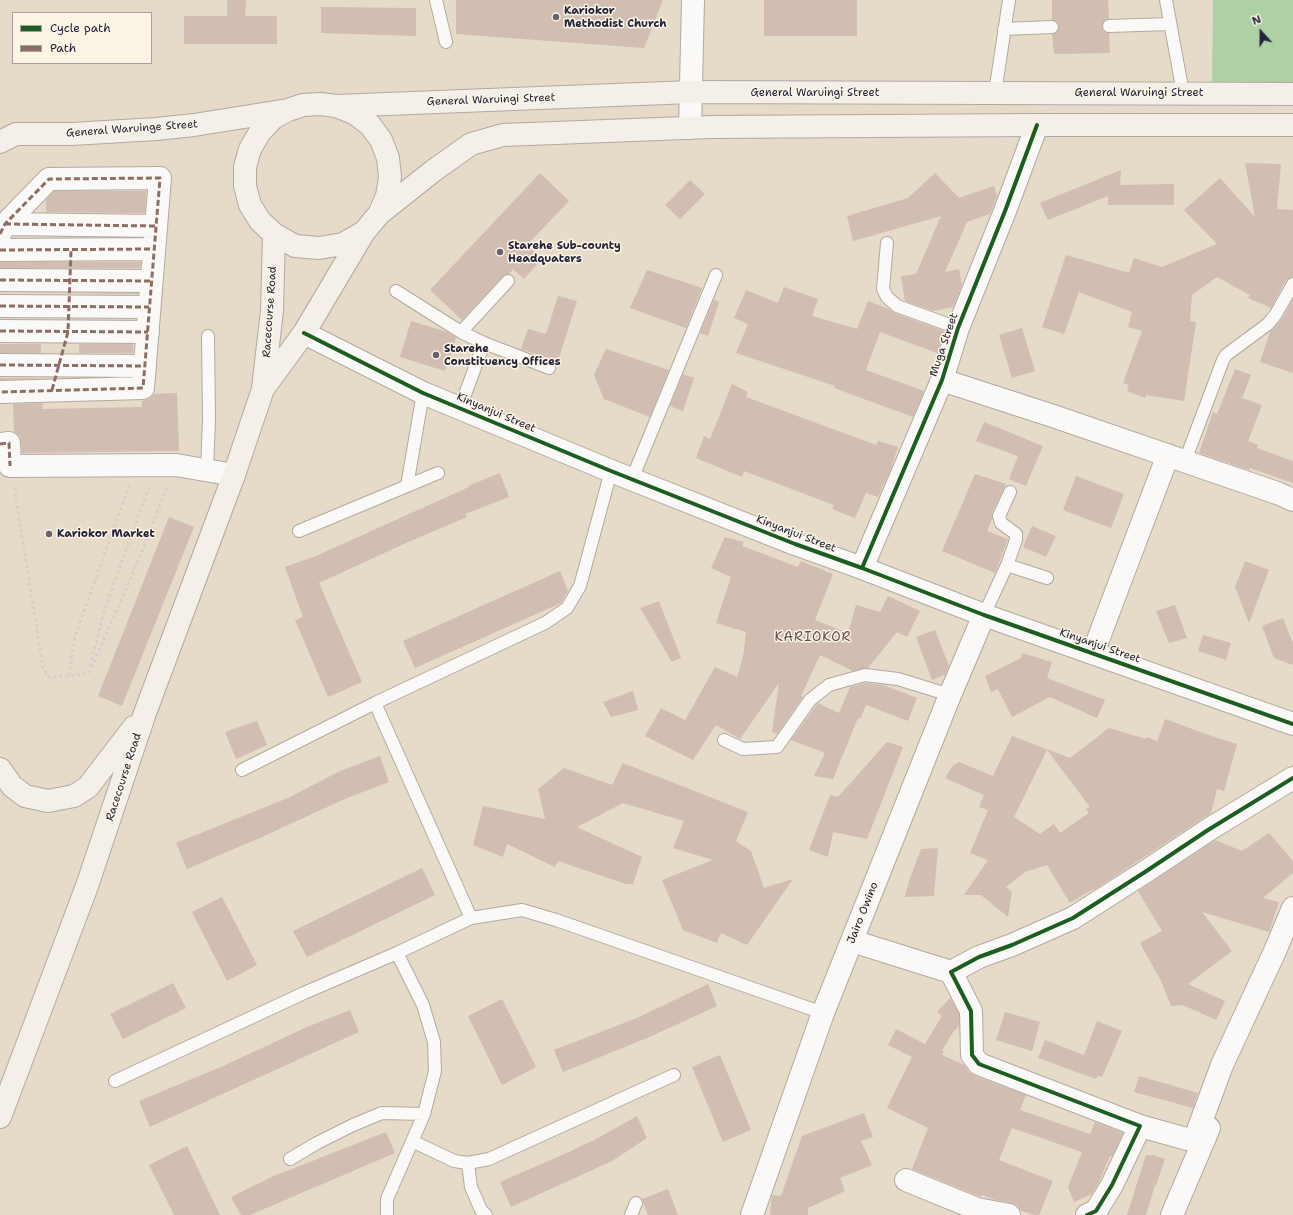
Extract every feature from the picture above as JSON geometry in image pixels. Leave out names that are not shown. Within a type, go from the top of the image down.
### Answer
[{"type":"main road","name":"General Waruingi Street","points":[[336,106],[691,92],[1293,94]]},
{"type":"main road","name":"General Waruinge Street","points":[[5,133],[79,133],[156,129],[194,125],[288,110],[303,105],[320,104],[336,106],[354,113],[370,125],[381,140],[386,152],[390,177],[387,196],[379,214],[364,232],[343,244],[320,248],[295,246],[274,234],[260,221],[250,205],[245,186],[245,167],[250,149],[260,132],[273,118],[288,110]]},
{"type":"main road","points":[[379,214],[433,171],[471,144],[503,135],[690,128],[1037,125],[1293,125]]},
{"type":"main road","points":[[263,389],[304,332],[364,232]]},
{"type":"main road","name":"Racecourse Road","points":[[0,1117],[87,886],[145,713],[234,475],[246,435],[263,389],[272,311],[274,234]]},
{"type":"main road","points":[[0,769],[12,786],[25,796],[48,801],[74,796],[88,787],[145,713]]},
{"type":"street","points":[[690,128],[693,0]]},
{"type":"street","name":"Muga Street","points":[[862,568],[942,380],[958,328],[1005,211],[1037,125]]},
{"type":"street","points":[[0,392],[143,388],[160,178],[49,180],[3,229]]},
{"type":"street","points":[[3,229],[156,226]]},
{"type":"street","points":[[0,250],[154,249]]},
{"type":"street","points":[[52,390],[68,332],[71,250]]},
{"type":"street","points":[[0,280],[151,281]]},
{"type":"street","points":[[0,306],[150,307]]},
{"type":"street","points":[[0,331],[148,332]]},
{"type":"street","name":"Kinyanjui Street","points":[[304,332],[423,393],[795,544],[984,615],[1093,652],[1293,724]]},
{"type":"street","points":[[0,365],[145,366]]},
{"type":"street","points":[[942,380],[1177,458],[1293,500]]},
{"type":"street","points":[[0,444],[9,444],[15,465],[157,465],[207,470],[234,475]]},
{"type":"street","points":[[1093,652],[1177,458]]},
{"type":"street","name":"Jairo Owino","points":[[752,1215],[823,1013],[950,695],[984,615]]},
{"type":"street","points":[[852,941],[951,972],[979,958],[1073,918],[1208,830],[1293,778]]},
{"type":"street","points":[[951,972],[971,1011],[972,1055],[979,1064],[1140,1126],[1194,1141],[1222,1064],[1275,951],[1293,908]]},
{"type":"street","points":[[1172,1215],[1293,930]]},
{"type":"street","points":[[1087,1215],[1096,1211],[1112,1185],[1140,1126]]},
{"type":"street","points":[[906,1180],[977,1209],[1009,1215]]},
{"type":"lane","points":[[436,0],[446,42]]},
{"type":"lane","points":[[995,93],[1009,0]]},
{"type":"lane","points":[[1166,0],[1183,93]]},
{"type":"lane","points":[[1109,26],[1170,24]]},
{"type":"lane","points":[[1004,29],[1052,27]]},
{"type":"lane","points":[[886,244],[883,289],[887,297],[897,306],[958,328]]},
{"type":"lane","points":[[632,479],[716,275]]},
{"type":"lane","points":[[461,332],[508,281]]},
{"type":"lane","points":[[1177,458],[1226,355],[1268,324],[1276,314],[1293,284]]},
{"type":"lane","points":[[396,291],[461,332],[484,343],[549,368]]},
{"type":"lane","points":[[207,470],[209,420],[208,336]]},
{"type":"lane","points":[[460,408],[484,343]]},
{"type":"lane","points":[[407,486],[423,393]]},
{"type":"lane","points":[[242,770],[375,703],[545,623],[567,608],[580,586],[612,471]]},
{"type":"lane","points":[[299,531],[438,473]]},
{"type":"lane","points":[[984,615],[1007,565],[1016,540],[1016,534],[1001,523],[999,516],[1010,492]]},
{"type":"lane","points":[[1007,565],[1047,578]]},
{"type":"lane","points":[[724,740],[743,749],[777,747],[810,700],[829,685],[865,675],[898,679],[950,695]]},
{"type":"lane","points":[[375,703],[471,918]]},
{"type":"lane","points":[[115,1081],[304,993],[397,953],[471,918],[522,910],[556,920],[823,1013]]},
{"type":"lane","points":[[387,1215],[387,1199],[424,1114],[435,1071],[434,1042],[423,1004],[397,953]]},
{"type":"lane","points":[[412,1141],[454,1161],[468,1163],[489,1160],[674,1075]]},
{"type":"lane","points":[[290,1159],[317,1142],[382,1113],[424,1114]]},
{"type":"lane","points":[[468,1163],[471,1186],[481,1210],[486,1215]]},
{"type":"lane","points":[[631,1215],[636,1204]]},
{"type":"path","points":[[15,465],[15,492],[43,668],[48,677],[89,673]]},
{"type":"path","points":[[69,676],[75,636],[157,465]]},
{"type":"path","points":[[89,673],[135,569],[157,465]]},
{"type":"path","points":[[89,673],[105,608],[157,465]]},
{"type":"green space","points":[[1213,0],[1293,0],[1293,94],[1212,94]]},
{"type":"building","points":[[227,0],[246,0],[245,16],[277,16],[277,44],[184,44],[184,16],[227,16]]},
{"type":"building","name":"Kariokor Methodist Church","points":[[456,0],[663,0],[644,48],[456,34]]},
{"type":"building","points":[[764,0],[857,0],[857,36],[764,36]]},
{"type":"building","points":[[1052,0],[1108,0],[1109,19],[1105,20],[1102,26],[1103,30],[1109,33],[1110,53],[1054,54],[1052,34],[1056,33],[1059,27],[1058,23],[1052,20]]},
{"type":"building","points":[[321,7],[416,8],[416,36],[321,33]]},
{"type":"building","points":[[1245,163],[1281,164],[1277,209],[1293,210],[1293,277],[1286,280],[1271,308],[1248,298],[1250,295],[1217,277],[1192,295],[1190,321],[1196,322],[1184,401],[1146,395],[1145,398],[1127,391],[1129,385],[1123,383],[1142,331],[1128,327],[1132,312],[1079,292],[1064,334],[1042,327],[1066,255],[1129,273],[1134,258],[1162,267],[1217,244],[1184,210],[1220,178],[1255,217]]},
{"type":"building","points":[[1121,170],[1120,185],[1174,184],[1174,205],[1108,205],[1108,196],[1048,220],[1040,203]]},
{"type":"building","name":"Starehe Sub-county Headquaters","points":[[540,173],[569,201],[527,245],[542,259],[524,279],[513,269],[509,274],[503,276],[462,320],[430,290]]},
{"type":"building","points":[[935,173],[959,198],[994,186],[997,196],[990,214],[967,222],[945,272],[959,269],[962,285],[953,307],[933,311],[905,301],[901,276],[916,274],[941,216],[853,241],[847,216],[908,198]]},
{"type":"building","points":[[690,180],[705,194],[680,219],[665,205]]},
{"type":"building","points":[[54,191],[146,191],[145,213],[46,212],[46,200]]},
{"type":"building","points":[[0,262],[141,262],[140,268],[0,268]]},
{"type":"building","points":[[647,270],[702,288],[686,328],[630,308]]},
{"type":"building","points":[[784,287],[818,299],[812,316],[857,329],[868,301],[889,309],[894,313],[944,331],[937,353],[880,332],[866,370],[924,391],[913,417],[834,388],[835,386],[736,353],[748,324],[734,318],[746,290],[778,303]]},
{"type":"building","points":[[0,292],[138,293],[138,294]]},
{"type":"building","points":[[558,296],[577,301],[558,361],[521,349],[528,329],[546,334]]},
{"type":"building","points":[[1293,299],[1293,373],[1260,362],[1270,332],[1282,319]]},
{"type":"building","points":[[714,300],[719,302],[708,336],[700,333]]},
{"type":"building","points":[[411,321],[447,332],[456,338],[445,371],[400,357]]},
{"type":"building","points":[[1022,328],[1035,371],[1012,378],[999,335]]},
{"type":"building","points":[[0,344],[41,344],[41,353],[0,353]]},
{"type":"building","points":[[79,344],[133,344],[133,353],[79,353]]},
{"type":"building","points":[[606,349],[669,370],[650,417],[604,399],[594,375]]},
{"type":"building","points":[[1235,369],[1251,375],[1242,398],[1262,405],[1248,441],[1258,445],[1257,448],[1293,461],[1293,483],[1250,468],[1249,470],[1199,453],[1213,412],[1217,414]]},
{"type":"building","points":[[683,374],[694,378],[683,411],[670,406]]},
{"type":"building","points":[[0,378],[48,378],[0,380]]},
{"type":"building","points":[[732,384],[748,392],[746,397],[876,445],[878,441],[898,447],[890,471],[878,497],[866,493],[855,518],[832,509],[834,505],[744,471],[742,477],[696,458],[704,436],[710,439]]},
{"type":"building","points":[[177,393],[179,451],[22,453],[20,436],[14,432],[13,404],[43,403],[42,409],[142,407],[142,401],[149,399],[154,394]]},
{"type":"building","points":[[984,422],[1043,446],[1026,486],[1009,479],[1018,456],[976,441]]},
{"type":"building","points":[[500,473],[509,497],[465,514],[467,517],[319,583],[362,682],[328,697],[295,620],[303,617],[285,567],[316,556],[469,487],[468,486]]},
{"type":"building","points":[[975,474],[1006,484],[992,513],[992,519],[987,531],[1008,539],[995,573],[942,551]]},
{"type":"building","points":[[1076,476],[1124,494],[1111,528],[1063,510]]},
{"type":"building","points":[[169,517],[194,527],[122,706],[98,696]]},
{"type":"building","points":[[1032,526],[1056,536],[1046,557],[1023,547]]},
{"type":"building","points":[[725,537],[744,542],[742,546],[798,567],[801,561],[833,574],[815,620],[848,633],[856,605],[880,612],[888,596],[920,611],[907,637],[897,632],[868,668],[853,671],[820,655],[801,696],[803,697],[777,734],[772,732],[779,683],[740,739],[716,725],[693,760],[645,736],[661,708],[685,720],[715,667],[737,677],[743,657],[746,632],[716,623],[731,577],[711,568]]},
{"type":"building","points":[[1245,561],[1269,570],[1249,623],[1235,587]]},
{"type":"building","points":[[560,571],[568,591],[561,603],[415,668],[403,641]]},
{"type":"building","points":[[659,601],[681,658],[672,662],[640,608]]},
{"type":"building","points":[[1175,605],[1187,638],[1169,643],[1156,611]]},
{"type":"building","points":[[1283,618],[1293,643],[1293,665],[1274,658],[1262,626]]},
{"type":"building","points":[[935,630],[949,666],[945,675],[932,680],[916,637]]},
{"type":"building","points":[[1203,635],[1231,643],[1226,660],[1198,651]]},
{"type":"building","points":[[1022,653],[1052,662],[1047,678],[1105,700],[1097,718],[1050,697],[1012,717],[998,689],[991,692],[985,676],[1021,658]]},
{"type":"building","points":[[866,683],[883,685],[917,698],[908,721],[866,705],[860,719],[858,718],[833,779],[814,776],[825,753],[791,740],[818,703],[839,713],[850,687]]},
{"type":"building","points":[[633,691],[638,710],[611,717],[603,702]]},
{"type":"building","points":[[1165,719],[1237,744],[1224,791],[1217,789],[1211,813],[1094,890],[1093,889],[1070,903],[1047,865],[1025,872],[1006,887],[1012,892],[1008,917],[981,895],[964,895],[988,860],[970,853],[988,810],[979,807],[984,795],[945,778],[953,765],[959,762],[993,776],[1012,736],[1070,758],[1109,728],[1146,739],[1147,737],[1157,741]],"holes":[[[1047,750],[1090,807],[1086,809],[1089,813],[1060,833],[1054,824],[1040,834],[1014,817]]]},
{"type":"building","points":[[257,721],[267,745],[236,759],[225,732]]},
{"type":"building","points":[[887,742],[903,747],[867,839],[833,832],[828,857],[809,850],[830,795],[838,797]]},
{"type":"building","points":[[380,756],[389,782],[347,798],[187,869],[176,843],[288,798],[340,771]]},
{"type":"building","points":[[623,763],[748,812],[736,841],[751,851],[764,888],[793,879],[747,945],[721,933],[717,943],[683,930],[662,880],[713,860],[673,848],[684,821],[623,803],[577,827],[642,857],[633,884],[626,884],[558,861],[555,867],[507,844],[503,857],[473,845],[483,806],[545,819],[538,789],[564,768],[612,785]]},
{"type":"building","points":[[1269,833],[1293,861],[1293,873],[1263,898],[1279,902],[1269,932],[1202,912],[1232,951],[1188,984],[1225,1001],[1216,1020],[1183,1005],[1171,1006],[1161,981],[1140,943],[1162,931],[1138,891],[1215,840],[1242,851]]},
{"type":"building","points":[[938,848],[934,896],[905,897],[909,881],[921,849]]},
{"type":"building","points":[[422,868],[435,895],[307,957],[293,931]]},
{"type":"building","points":[[222,897],[257,965],[227,981],[192,912]]},
{"type":"building","points":[[173,983],[186,1008],[123,1039],[110,1014]]},
{"type":"building","points":[[708,984],[717,1006],[647,1038],[563,1072],[554,1050],[637,1018]]},
{"type":"building","points":[[950,998],[959,1014],[959,1026],[953,1032],[942,1051],[944,1051],[942,1055],[964,1065],[969,1072],[975,1076],[1026,1095],[1020,1110],[1090,1134],[1095,1122],[1123,1133],[1092,1194],[1074,1202],[1068,1187],[1082,1152],[1012,1128],[999,1160],[1053,1181],[1039,1215],[1034,1215],[1020,1210],[1017,1205],[1011,1203],[982,1195],[981,1197],[912,1169],[928,1128],[887,1108],[912,1057],[888,1045],[896,1029],[925,1044],[942,1016],[937,1012]]},
{"type":"building","points":[[502,999],[536,1067],[502,1085],[468,1016]]},
{"type":"building","points":[[350,1010],[359,1032],[150,1127],[139,1101],[223,1066],[307,1027]]},
{"type":"building","points":[[1005,1012],[1040,1022],[1032,1051],[996,1040]]},
{"type":"building","points":[[1097,1021],[1122,1031],[1102,1077],[1098,1076],[1096,1079],[1038,1058],[1045,1040],[1084,1055]]},
{"type":"building","points":[[720,1055],[751,1130],[723,1142],[692,1067]]},
{"type":"building","points":[[1139,1076],[1198,1093],[1193,1108],[1134,1092]]},
{"type":"building","points":[[864,1113],[873,1137],[861,1141],[872,1165],[840,1178],[845,1191],[808,1208],[808,1215],[770,1215],[772,1195],[781,1196],[802,1136]]},
{"type":"building","points":[[637,1116],[647,1138],[612,1161],[511,1207],[500,1182],[569,1152],[600,1137]]},
{"type":"building","points":[[386,1132],[395,1153],[250,1215],[241,1215],[231,1197],[274,1176]]},
{"type":"building","points":[[187,1146],[220,1215],[174,1215],[149,1165]]},
{"type":"building","points":[[1146,1155],[1154,1155],[1165,1159],[1146,1215],[1127,1215]]},
{"type":"building","points":[[668,1189],[678,1215],[648,1215],[642,1199]]},
{"type":"marked path","points":[[0,234],[5,224],[49,179],[160,178],[143,388],[0,392]]},
{"type":"marked path","points":[[5,224],[156,226]]},
{"type":"marked path","points":[[0,250],[154,249]]},
{"type":"marked path","points":[[52,390],[68,332],[71,250]]},
{"type":"marked path","points":[[0,280],[151,281]]},
{"type":"marked path","points":[[0,306],[149,307]]},
{"type":"marked path","points":[[0,331],[148,332]]},
{"type":"marked path","points":[[0,365],[145,366]]},
{"type":"marked path","points":[[0,444],[9,443],[10,466]]},
{"type":"cycle path","points":[[862,568],[942,380],[958,328],[1005,211],[1037,125]]},
{"type":"cycle path","points":[[304,333],[423,393],[611,471],[795,544],[984,615],[1293,724]]},
{"type":"cycle path","points":[[1087,1215],[1096,1211],[1112,1185],[1140,1126],[979,1064],[972,1055],[971,1011],[951,972],[979,957],[1012,945],[1073,918],[1208,830],[1293,778]]},
{"type":"place","name":"Kariokor Methodist Church","points":[[556,17]]},
{"type":"place","name":"Starehe Sub-county Headquaters","points":[[500,252]]},
{"type":"place","name":"Starehe Constituency Offices","points":[[436,355]]},
{"type":"place","name":"Kariokor Market","points":[[49,534]]},
{"type":"district","name":"KARIOKOR","points":[[813,638]]}]
